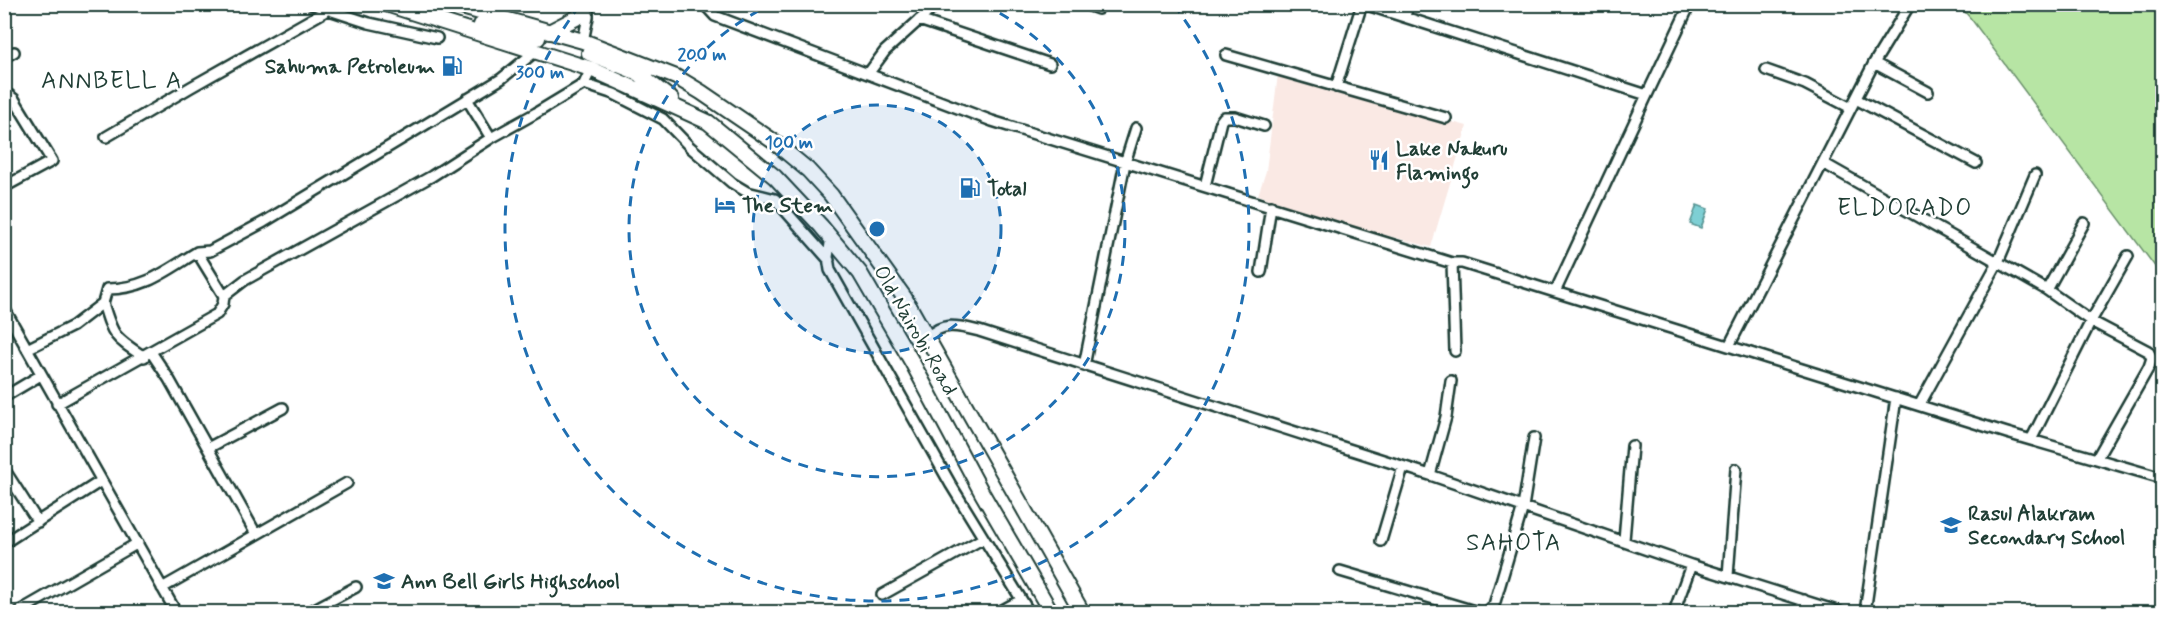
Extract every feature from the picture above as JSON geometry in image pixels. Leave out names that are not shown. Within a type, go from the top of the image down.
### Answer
[{"type":"highway","name":"Old Nairobi Road","points":[[387,4],[591,69],[708,122],[775,177],[831,237],[860,273],[890,322],[982,493],[1051,612]]},
{"type":"highway","name":"Old Nairobi Road","points":[[452,4],[549,32],[676,77],[773,141],[808,170],[831,195],[904,297],[1082,612]]},
{"type":"highway","points":[[549,32],[585,8]]},
{"type":"highway","points":[[416,14],[468,22],[563,45],[578,42],[636,72],[684,111]]},
{"type":"highway","points":[[708,122],[706,116],[708,110],[716,106],[723,107]]},
{"type":"street","points":[[310,4],[327,7],[369,23],[437,38]]},
{"type":"street","points":[[704,4],[715,16],[993,122],[1452,263],[1462,263],[2031,440],[2163,478]]},
{"type":"street","points":[[868,74],[885,51],[937,4]]},
{"type":"street","points":[[1084,4],[1098,9]]},
{"type":"street","points":[[1336,87],[1363,4],[1647,94]]},
{"type":"street","points":[[1405,17],[1408,4]]},
{"type":"street","points":[[1555,292],[1689,4]]},
{"type":"street","points":[[1729,346],[1874,63],[1910,4]]},
{"type":"street","points":[[106,137],[327,7]]},
{"type":"street","points":[[578,42],[585,8]]},
{"type":"street","points":[[578,42],[588,17],[585,8]]},
{"type":"street","points":[[919,20],[1050,64]]},
{"type":"street","points":[[256,534],[169,379],[147,354],[119,340],[111,328],[103,303],[107,289],[124,289],[147,283],[197,252],[210,251],[264,222],[501,79],[536,51]]},
{"type":"street","points":[[4,57],[14,52]]},
{"type":"street","points":[[1226,55],[1446,118]]},
{"type":"street","points":[[1874,63],[1928,92]]},
{"type":"street","points":[[224,296],[245,280],[432,176],[491,138],[584,84],[591,69]]},
{"type":"street","points":[[1767,70],[1854,104],[1976,163]]},
{"type":"street","points":[[584,84],[614,94],[663,119],[690,147],[732,183],[747,192],[775,199],[829,261]]},
{"type":"street","points":[[4,97],[9,95],[14,99],[52,161],[4,187]]},
{"type":"street","points":[[467,99],[491,138]]},
{"type":"street","points":[[1205,186],[1222,119],[1226,116],[1235,117],[1264,126]]},
{"type":"street","points":[[1084,366],[1125,163],[1136,128]]},
{"type":"street","points":[[1822,163],[2047,290],[2091,321],[2148,351],[2152,358],[2149,367],[2097,458]]},
{"type":"street","points":[[1920,405],[1998,262],[2035,175]]},
{"type":"street","points":[[1261,272],[1271,206]]},
{"type":"street","points":[[2047,290],[2084,223]]},
{"type":"street","points":[[831,237],[830,270],[982,539],[1029,612]]},
{"type":"street","points":[[57,404],[217,314],[223,304],[224,296],[197,252]]},
{"type":"street","points":[[2031,440],[2091,321],[2128,256]]},
{"type":"street","points":[[1452,263],[1455,351]]},
{"type":"street","points":[[27,349],[74,326],[103,303]]},
{"type":"street","points":[[5,309],[177,612]]},
{"type":"street","points":[[927,338],[933,331],[955,325],[1403,466],[1624,540],[1691,565],[1840,612]]},
{"type":"street","points":[[4,397],[41,375]]},
{"type":"street","points":[[1430,476],[1446,417],[1451,381]]},
{"type":"street","points":[[1865,612],[1896,398]]},
{"type":"street","points":[[208,448],[284,408]]},
{"type":"street","points":[[1340,571],[1478,612],[1487,612],[1494,604],[1523,507],[1534,438]]},
{"type":"street","points":[[1624,540],[1632,446]]},
{"type":"street","points":[[1381,541],[1403,466]]},
{"type":"street","points":[[4,469],[38,522]]},
{"type":"street","points":[[1728,576],[1736,469]]},
{"type":"street","points":[[4,543],[101,481]]},
{"type":"street","points":[[162,588],[347,483]]},
{"type":"street","points":[[882,596],[982,539]]},
{"type":"street","points":[[18,612],[138,543]]},
{"type":"street","points":[[1674,612],[1691,565]]},
{"type":"street","points":[[309,612],[356,586]]},
{"type":"street","points":[[999,612],[1021,600]]},
{"type":"street","points":[[1799,612],[1804,600]]},
{"type":"shaded area","points":[[1278,74],[1467,126],[1431,247],[1340,223],[1258,195],[1266,171]]},
{"type":"green space","points":[[1959,5],[2162,5],[2162,276],[1972,20]]},
{"type":"water","points":[[1697,205],[1708,209],[1701,228],[1690,224]]},
{"type":"waterway","points":[[1885,440],[1889,400]]},
{"type":"place","name":"Sahuma Petroleum","points":[[452,66]]},
{"type":"place","name":"Lake Nakuru Flamingo","points":[[1379,160]]},
{"type":"place","name":"Total","points":[[970,188]]},
{"type":"place","name":"The Stem","points":[[725,205]]},
{"type":"place","name":"Rasul Alakram Secondary School","points":[[1951,525]]},
{"type":"place","name":"Ann Bell Girls Highschool","points":[[384,581]]},
{"type":"district","name":"ANNBELL A","points":[[112,80]]},
{"type":"district","name":"ELDORADO","points":[[1905,207]]},
{"type":"district","name":"SAHOTA","points":[[1514,542]]}]
